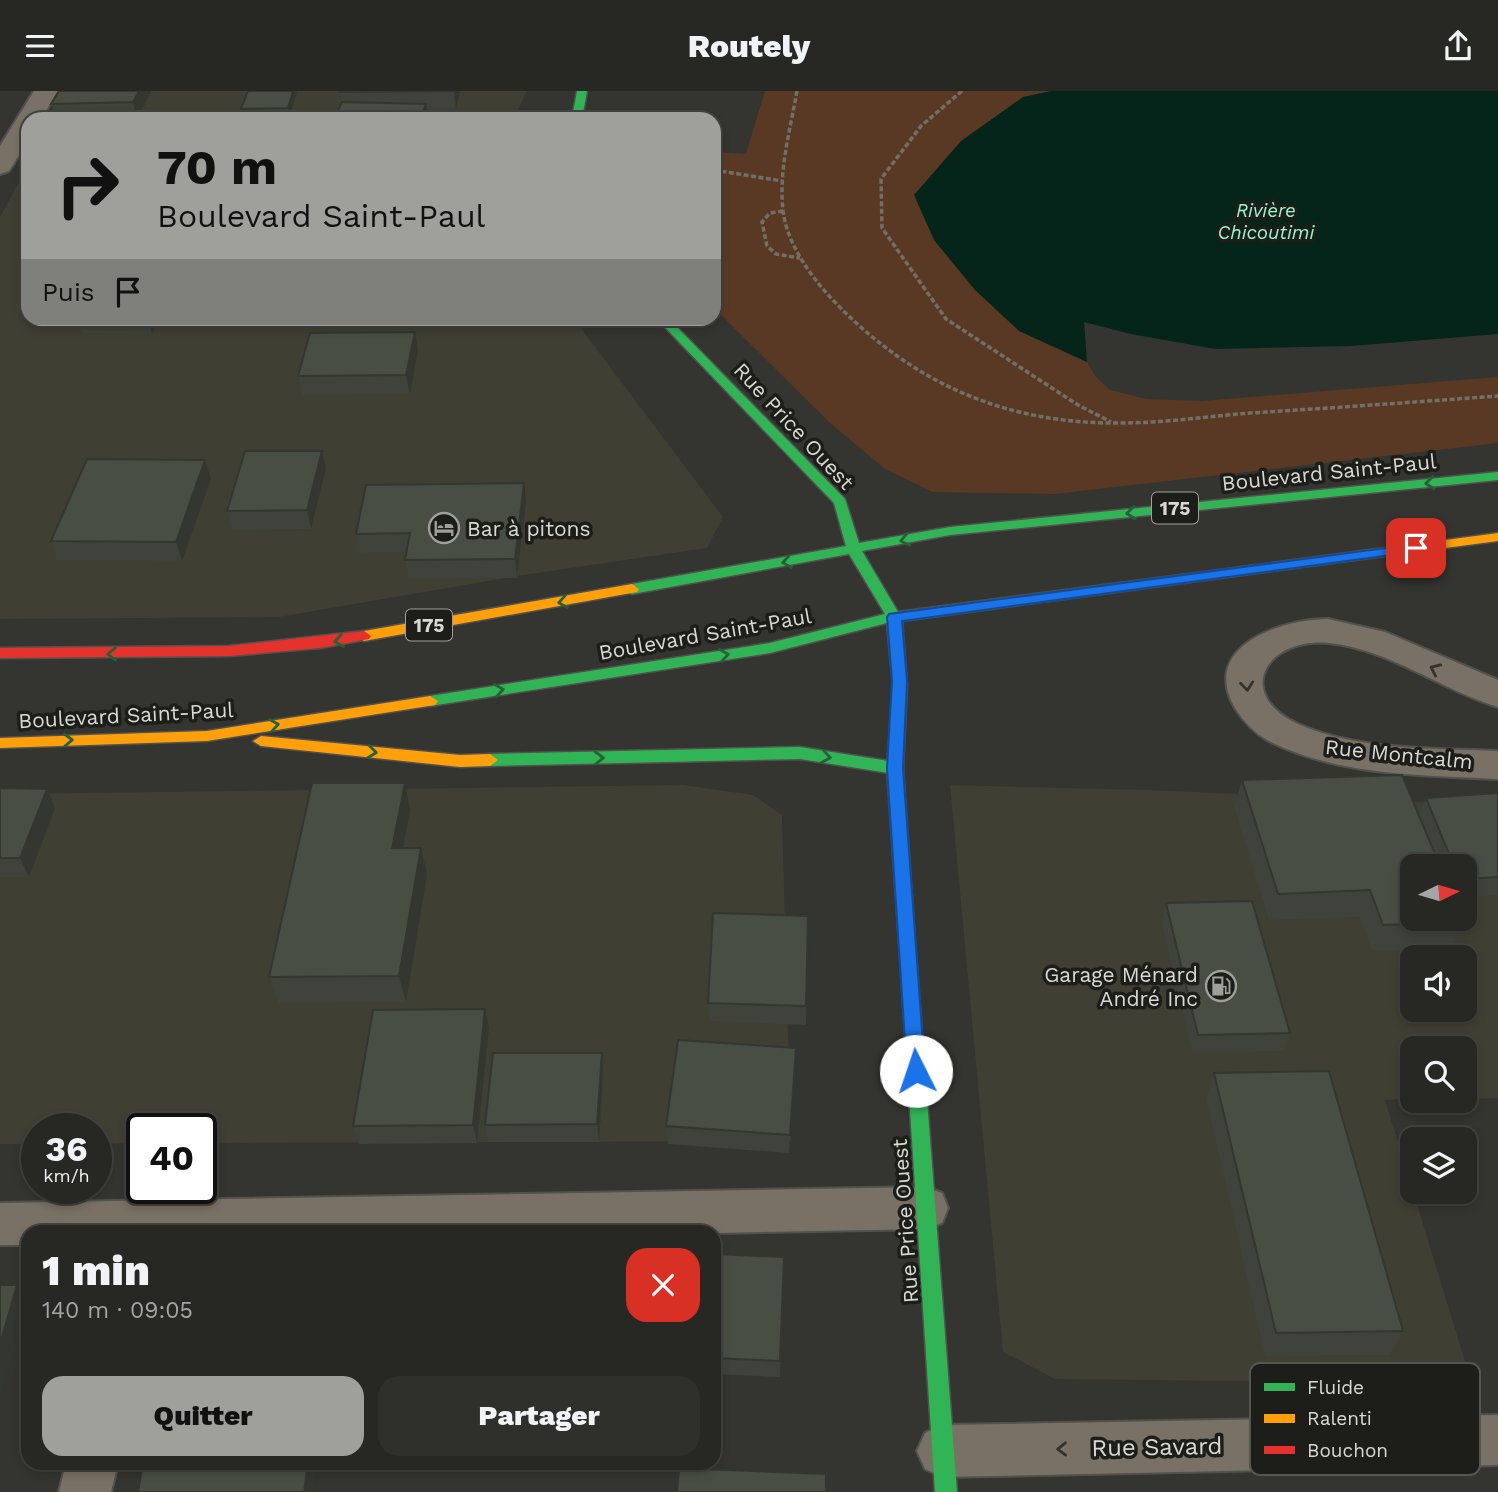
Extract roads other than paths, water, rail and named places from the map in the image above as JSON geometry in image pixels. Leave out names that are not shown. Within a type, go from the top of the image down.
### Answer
[{"type":"main road","points":[[578,112],[582,91]]},
{"type":"main road","name":"Rue Price Ouest","points":[[670,326],[840,502],[854,550],[894,617],[900,681],[895,768],[944,1471]]},
{"type":"main road","name":"Boulevard Saint-Paul","points":[[0,653],[141,654],[326,643],[950,531],[1498,477]]},
{"type":"main road","name":"Boulevard Saint-Paul","points":[[0,743],[207,736],[770,648],[894,617],[1498,537]]},
{"type":"main road","points":[[207,736],[460,761],[800,753],[895,768]]},
{"type":"street","points":[[34,112],[46,91]]},
{"type":"street","points":[[0,166],[21,133]]},
{"type":"street","name":"Rue Montcalm","points":[[1498,694],[1374,642],[1326,631],[1294,633],[1269,642],[1252,658],[1245,679],[1248,699],[1261,718],[1284,733],[1322,747],[1356,754],[1498,765]]},
{"type":"street","points":[[229,1225],[925,1208]]},
{"type":"street","points":[[0,1224],[49,1225]]},
{"type":"street","name":"Rue Savard","points":[[1480,1441],[1498,1440]]},
{"type":"street","name":"Rue Savard","points":[[944,1471],[1250,1454]]},
{"type":"street","points":[[85,1492],[90,1470]]},
{"type":"water","name":"Rivière Chicoutimi","points":[[1051,91],[1498,91],[1498,334],[1351,346],[1215,349],[1131,334],[1084,322],[1087,362],[1019,331],[975,290],[934,240],[914,195],[961,141],[1023,97]]},
{"type":"place","name":"Bar à pitons","points":[[444,528]]},
{"type":"place","name":"Garage Ménard André Inc","points":[[1221,986]]}]
